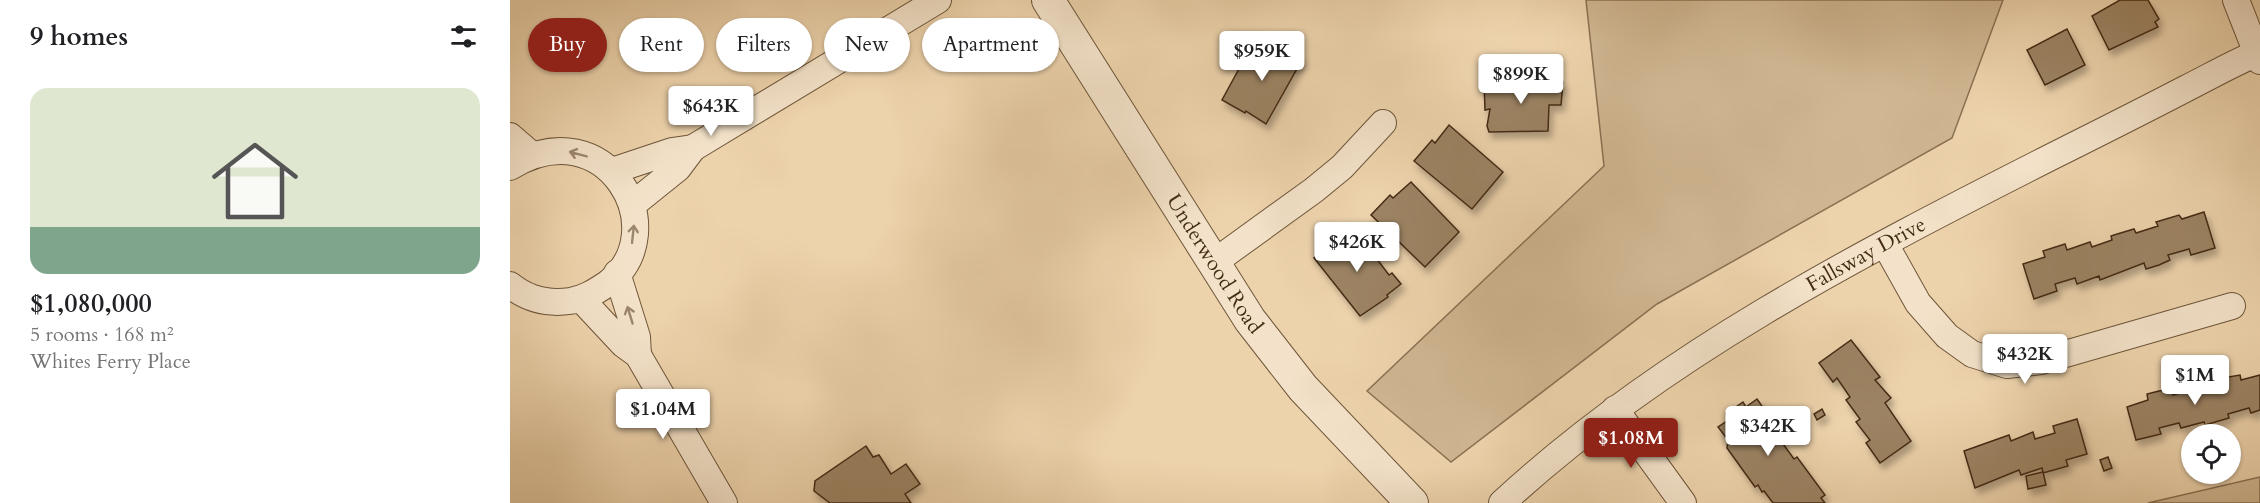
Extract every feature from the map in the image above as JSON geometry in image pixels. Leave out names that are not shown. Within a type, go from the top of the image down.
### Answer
[{"type":"street","points":[[632,205],[678,168],[693,148],[938,0]]},
{"type":"street","name":"Underwood Road","points":[[1048,0],[1250,320],[1303,388],[1412,503]]},
{"type":"street","points":[[2236,0],[2259,55]]},
{"type":"street","name":"Fallsway Drive","points":[[1502,503],[1543,465],[1615,409],[1707,347],[1885,243],[2259,55]]},
{"type":"street","points":[[1213,263],[1342,167],[1383,123]]},
{"type":"street","points":[[510,136],[521,161],[561,150],[580,153],[597,160],[612,171],[624,187],[632,205],[634,226],[632,246],[617,273],[595,293],[581,299],[556,303],[535,299],[510,285]]},
{"type":"street","points":[[612,171],[672,150],[693,148]]},
{"type":"street","points":[[1885,243],[1918,303],[1947,336],[1972,354],[2007,364],[2041,361],[2232,306]]},
{"type":"street","points":[[617,273],[637,337],[638,355]]},
{"type":"street","points":[[581,299],[622,344],[638,355],[724,503]]},
{"type":"street","points":[[1615,409],[1683,503]]},
{"type":"shaded area","points":[[1586,0],[2003,0],[1952,138],[1657,304],[1451,462],[1367,391],[1604,166]]},
{"type":"shaded area","points":[[2260,477],[2260,503],[2148,503],[2230,484],[2241,484],[2241,481]]},
{"type":"building","points":[[2120,0],[2148,0],[2159,19],[2155,22],[2158,27],[2109,50],[2092,16]]},
{"type":"building","points":[[2067,29],[2085,65],[2045,85],[2027,50]]},
{"type":"building","points":[[1252,45],[1275,57],[1281,46],[1303,58],[1266,124],[1246,111],[1245,113],[1222,100]]},
{"type":"building","points":[[1484,81],[1563,82],[1561,105],[1549,105],[1548,131],[1489,132],[1487,126],[1490,109],[1485,110]]},
{"type":"building","points":[[1449,125],[1503,172],[1472,209],[1414,161],[1432,140],[1435,143]]},
{"type":"building","points":[[1411,182],[1459,232],[1425,267],[1371,215],[1390,195],[1393,198]]},
{"type":"building","points":[[2204,212],[2215,248],[2191,255],[2189,249],[2168,255],[2170,260],[2159,265],[2146,269],[2144,263],[2100,280],[2099,276],[2077,284],[2075,278],[2055,284],[2057,291],[2034,299],[2023,264],[2045,257],[2043,251],[2065,244],[2067,250],[2090,242],[2092,247],[2112,240],[2111,236],[2114,235],[2134,229],[2136,233],[2158,226],[2156,222],[2179,215],[2182,219]]},
{"type":"building","points":[[1354,229],[1389,275],[1392,273],[1401,284],[1387,295],[1388,297],[1360,316],[1314,258]]},
{"type":"building","points":[[1851,340],[1880,377],[1875,380],[1891,398],[1885,403],[1911,441],[1880,463],[1866,443],[1870,440],[1856,422],[1860,419],[1846,400],[1850,397],[1837,378],[1833,382],[1819,363]]},
{"type":"building","points":[[2240,375],[2241,380],[2260,375],[2260,410],[2251,413],[2249,408],[2228,414],[2229,418],[2208,424],[2204,422],[2181,424],[2181,428],[2179,423],[2159,428],[2161,434],[2136,440],[2127,407],[2148,400],[2147,394],[2159,391],[2171,389],[2173,395],[2195,388],[2197,393],[2218,387],[2216,379]]},
{"type":"building","points":[[1757,399],[1771,419],[1767,422],[1794,459],[1797,457],[1825,495],[1821,498],[1825,503],[1773,503],[1758,485],[1755,487],[1727,448],[1728,440],[1718,427],[1730,419],[1726,414],[1743,402],[1746,407]]},
{"type":"building","points":[[1822,409],[1825,415],[1817,420],[1814,414]]},
{"type":"building","points":[[2077,419],[2087,454],[2066,460],[2068,466],[2043,473],[2042,468],[2021,475],[2019,470],[1975,488],[1964,451],[2009,435],[2011,441],[2033,432],[2035,439],[2055,433],[2053,426]]},
{"type":"building","points":[[866,446],[873,457],[879,455],[891,474],[906,464],[920,484],[905,494],[911,503],[830,503],[814,491],[815,481]]},
{"type":"building","points":[[2108,457],[2112,468],[2104,471],[2100,460]]},
{"type":"building","points":[[2043,472],[2046,485],[2028,489],[2026,476]]}]
